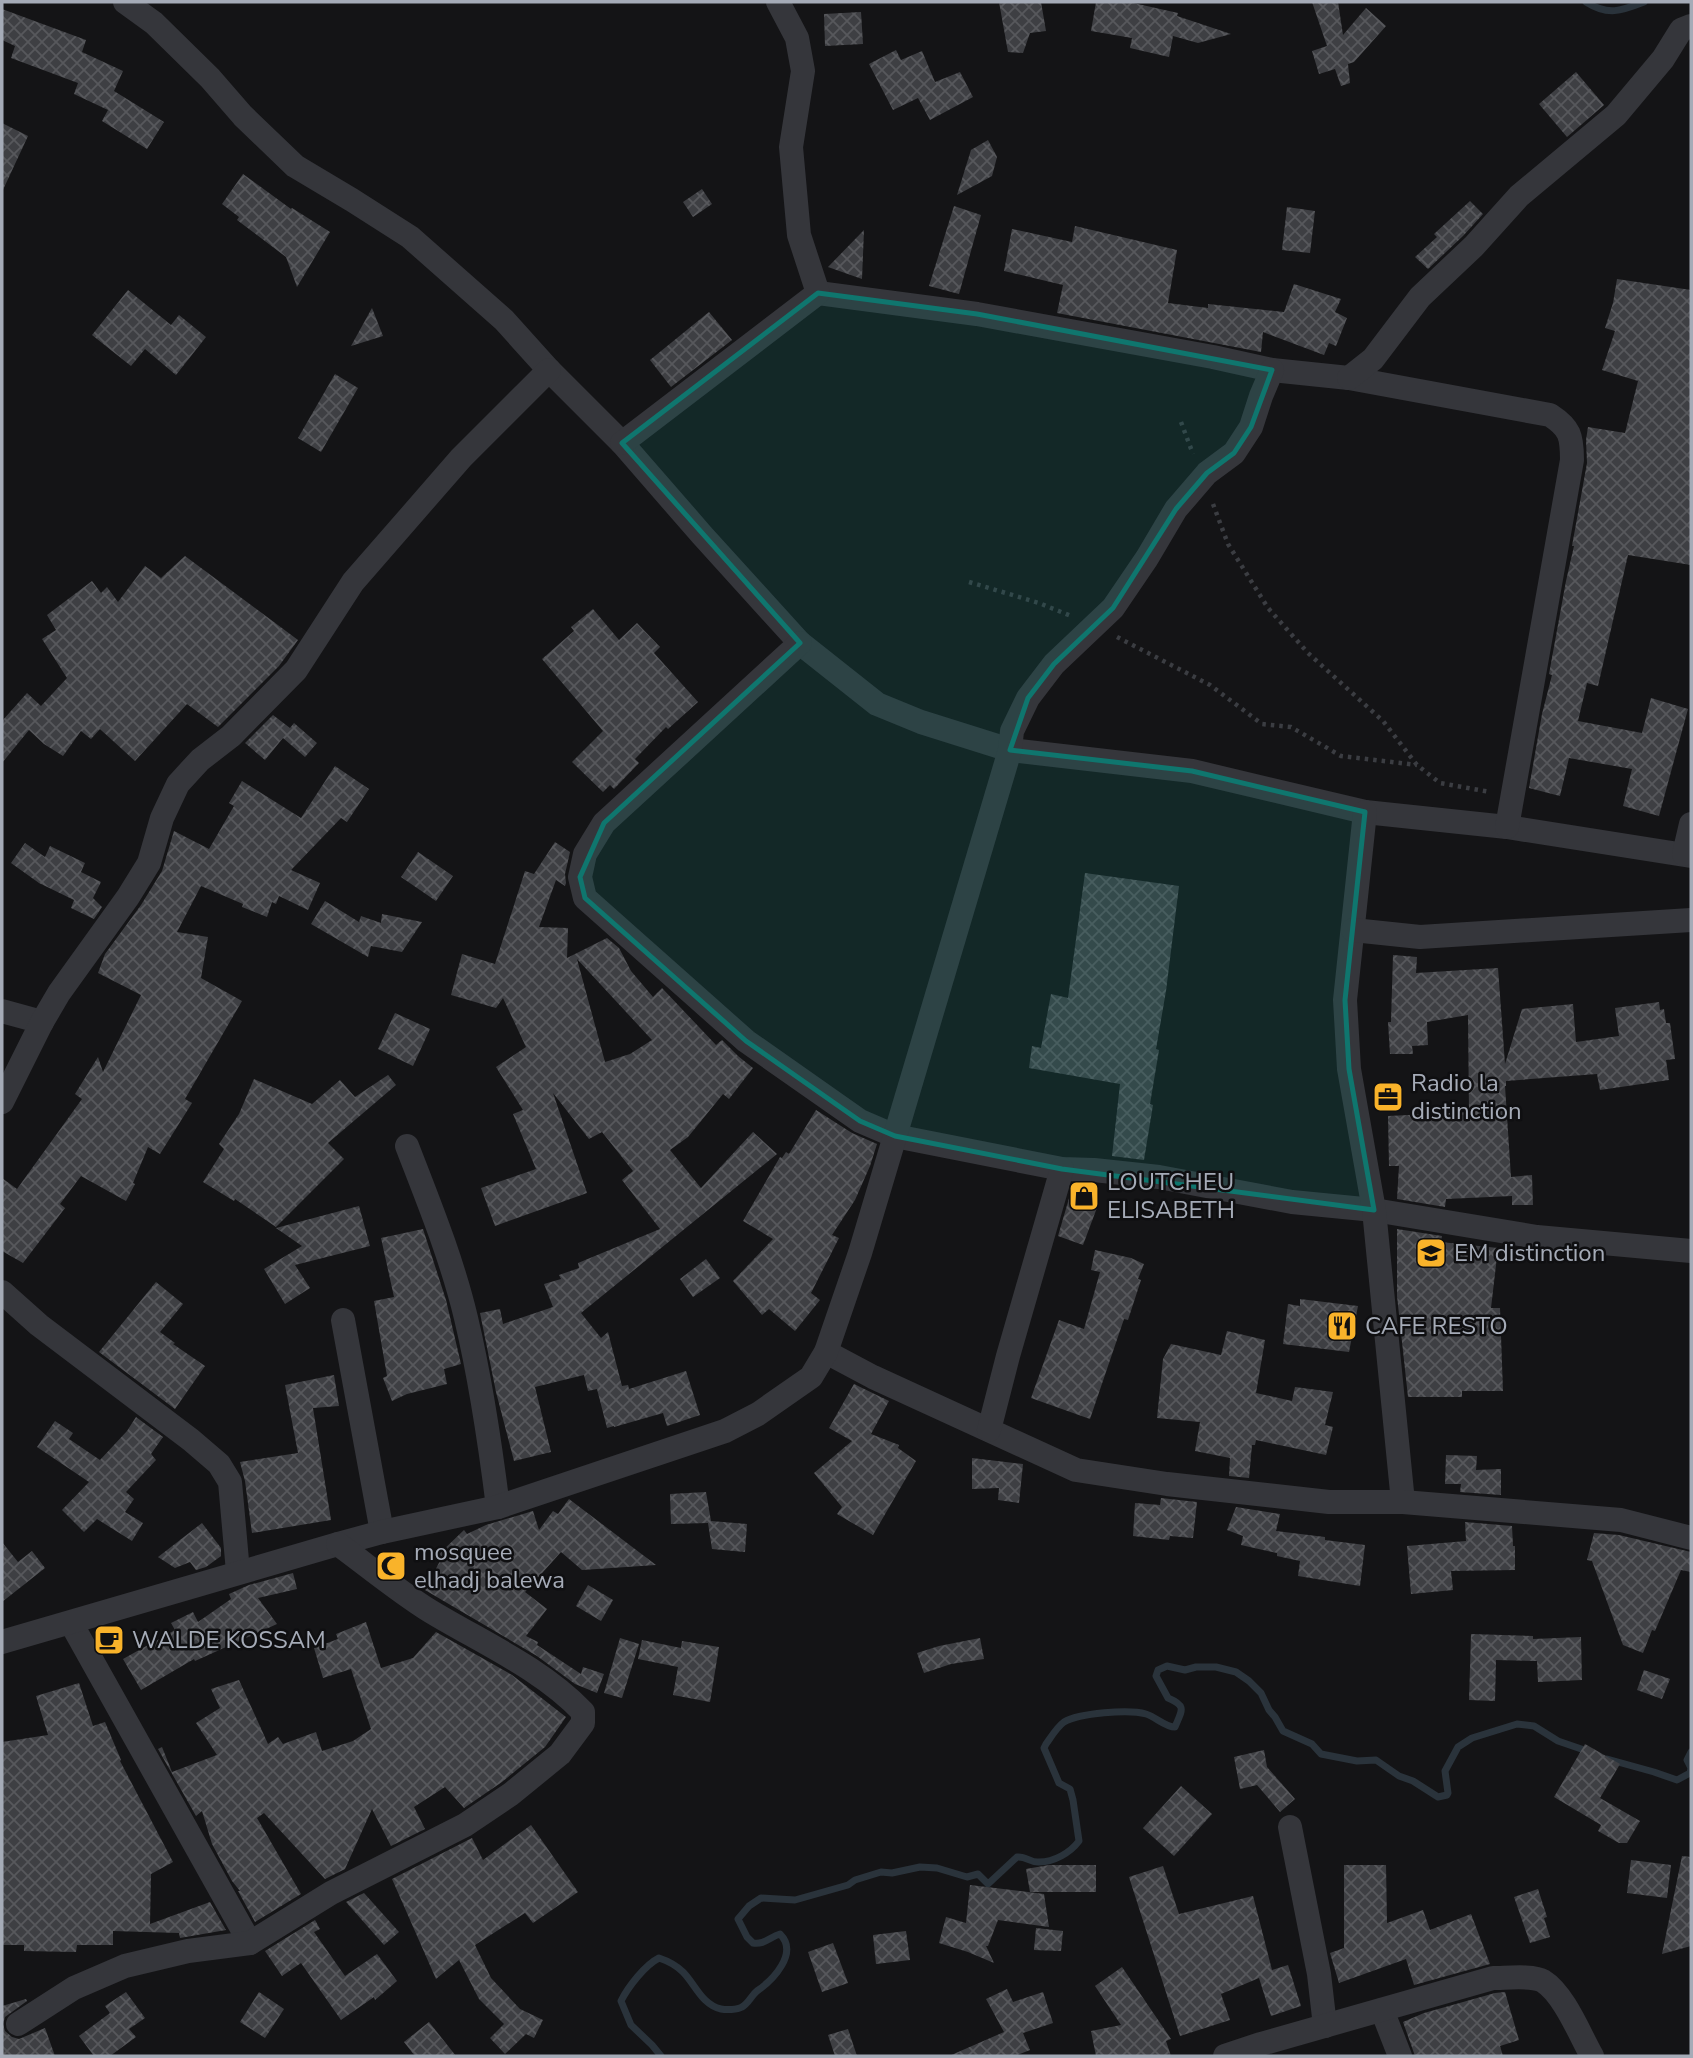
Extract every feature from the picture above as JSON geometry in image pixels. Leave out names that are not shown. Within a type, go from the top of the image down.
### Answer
[{"type":"street","points":[[125,2],[154,23],[295,166],[410,237],[504,320],[549,370],[622,443],[800,643],[877,704],[921,722],[1010,750],[1192,771],[1365,812],[1507,827],[1688,855],[1691,824]]},
{"type":"street","points":[[778,2],[797,38],[803,71],[791,147],[799,235],[818,293]]},
{"type":"street","points":[[1349,379],[1373,359],[1420,297],[1474,246],[1519,196],[1616,115],[1663,59],[1681,30],[1691,26]]},
{"type":"street","points":[[622,443],[818,293],[977,314],[1272,370],[1349,379],[1550,415],[1563,424],[1572,439],[1572,460],[1507,827]]},
{"type":"street","points":[[2,1102],[59,993],[149,863],[162,818],[178,783],[200,760],[232,736],[296,670],[353,582],[461,458],[549,370]]},
{"type":"street","points":[[2,1642],[382,1532],[498,1507],[725,1431],[758,1414],[811,1377],[826,1352],[860,1253],[1010,750],[1012,731],[1028,698],[1054,664],[1113,608],[1176,509],[1207,473],[1234,453],[1251,427],[1272,370]]},
{"type":"street","points":[[800,643],[604,822],[585,853],[580,877],[585,898],[746,1041],[860,1121],[895,1136],[1062,1168],[1159,1177],[1292,1202],[1374,1210],[1537,1237],[1691,1251]]},
{"type":"street","points":[[1365,812],[1345,1000],[1349,1069],[1374,1210],[1403,1503]]},
{"type":"street","points":[[1353,930],[1420,937],[1691,920]]},
{"type":"street","points":[[2,1011],[42,1022]]},
{"type":"street","points":[[407,1146],[439,1227],[466,1316],[487,1416],[498,1507]]},
{"type":"street","points":[[989,1430],[1062,1168]]},
{"type":"street","points":[[2,1292],[39,1325],[181,1432],[219,1464],[230,1482],[238,1572]]},
{"type":"street","points":[[342,1320],[382,1532]]},
{"type":"street","points":[[826,1352],[873,1377],[1076,1470],[1167,1484],[1329,1502],[1403,1503],[1621,1520],[1691,1538]]},
{"type":"street","points":[[18,2024],[74,1988],[125,1966],[188,1951],[250,1943],[390,1861],[464,1825],[511,1794],[559,1754],[583,1723],[583,1712],[533,1672],[427,1609],[338,1544]]},
{"type":"street","points":[[71,1623],[250,1943]]},
{"type":"street","points":[[1290,1827],[1319,1975],[1325,2026]]},
{"type":"street","points":[[1225,2056],[1493,1978],[1542,1980],[1559,1997],[1592,2056]]},
{"type":"street","points":[[1382,2010],[1400,2056]]},
{"type":"path","points":[[1181,422],[1228,544],[1268,608],[1308,653],[1382,720],[1417,765],[1440,783],[1512,797]]},
{"type":"path","points":[[969,582],[1039,603],[1095,626],[1210,685],[1262,724],[1291,727],[1341,756],[1417,765]]},
{"type":"highlighted area","points":[[818,293],[977,314],[1272,370],[1251,427],[1234,453],[1207,473],[1176,509],[1113,608],[1054,664],[1028,698],[1010,750],[1192,771],[1365,812],[1345,1000],[1349,1069],[1374,1210],[1062,1169],[895,1136],[860,1121],[746,1041],[585,898],[580,877],[604,823],[800,643],[622,443]]},
{"type":"building","points":[[999,2],[1041,2],[1046,31],[1030,33],[1023,53],[1008,52]]},
{"type":"building","points":[[1096,2],[1129,2],[1178,13],[1177,16],[1231,34],[1198,43],[1173,36],[1169,57],[1130,48],[1132,38],[1091,31]]},
{"type":"building","points":[[1312,2],[1338,2],[1343,35],[1366,8],[1386,26],[1354,62],[1348,64],[1350,83],[1341,86],[1335,69],[1319,74],[1312,51],[1327,46]]},
{"type":"building","points":[[2,9],[86,40],[82,52],[123,71],[114,91],[164,122],[147,149],[102,121],[108,110],[74,94],[78,83],[11,58],[15,46],[2,40]]},
{"type":"building","points":[[861,12],[863,44],[825,46],[824,14]]},
{"type":"building","points":[[896,50],[901,60],[922,51],[935,82],[960,72],[973,97],[930,120],[918,98],[893,110],[869,64]]},
{"type":"building","points":[[1576,72],[1604,105],[1567,137],[1539,104]]},
{"type":"building","points":[[2,123],[28,136],[2,192]]},
{"type":"building","points":[[988,140],[997,157],[992,176],[957,195],[971,150]]},
{"type":"building","points":[[243,174],[291,209],[330,232],[297,287],[286,257],[237,220],[239,217],[222,204]]},
{"type":"building","points":[[702,189],[712,204],[693,217],[683,202]]},
{"type":"building","points":[[1470,201],[1483,214],[1428,269],[1415,257],[1437,237],[1434,234]]},
{"type":"building","points":[[954,206],[981,215],[959,294],[929,286]]},
{"type":"building","points":[[1287,207],[1315,211],[1310,253],[1282,250]]},
{"type":"building","points":[[1075,226],[1177,250],[1168,303],[1284,312],[1294,284],[1341,299],[1335,312],[1347,318],[1336,346],[1329,343],[1324,355],[1263,332],[1261,352],[1057,313],[1063,285],[1004,271],[1012,229],[1072,242]]},
{"type":"building","points":[[864,230],[862,279],[828,267]]},
{"type":"building","points":[[1617,279],[1691,290],[1691,565],[1628,555],[1598,686],[1587,683],[1578,721],[1642,733],[1651,698],[1688,709],[1659,816],[1623,806],[1632,769],[1569,758],[1560,796],[1529,788],[1574,546],[1587,463],[1588,427],[1625,433],[1638,381],[1602,370],[1615,331],[1605,328]]},
{"type":"building","points":[[128,290],[171,325],[179,315],[206,337],[176,375],[145,349],[131,366],[92,335]]},
{"type":"building","points":[[372,308],[383,336],[351,346]]},
{"type":"building","points":[[709,312],[732,340],[671,387],[650,360]]},
{"type":"building","points":[[335,374],[358,388],[321,452],[298,438]]},
{"type":"building","points":[[185,556],[298,640],[279,666],[218,727],[187,704],[135,761],[100,729],[91,739],[81,731],[63,756],[29,730],[2,763],[2,721],[27,693],[41,706],[67,678],[42,639],[56,630],[47,615],[92,581],[101,593],[107,587],[118,602],[145,566],[161,578]]},
{"type":"building","points":[[593,609],[619,640],[637,623],[660,647],[654,653],[698,702],[668,729],[666,727],[635,759],[639,763],[614,789],[610,785],[603,792],[572,762],[603,731],[542,659],[574,631],[571,627]]},
{"type":"building","points":[[273,715],[290,728],[294,723],[317,743],[305,757],[283,738],[265,760],[245,743]]},
{"type":"building","points":[[335,766],[369,789],[347,822],[341,818],[291,870],[320,883],[308,910],[279,896],[276,904],[272,902],[267,917],[201,886],[177,932],[208,937],[201,978],[242,1001],[185,1099],[192,1103],[160,1154],[148,1147],[126,1201],[81,1176],[60,1204],[65,1208],[23,1263],[2,1251],[2,1178],[17,1189],[82,1099],[75,1094],[98,1057],[103,1072],[141,995],[98,973],[105,954],[162,871],[174,831],[209,849],[234,806],[229,803],[242,781],[301,818]]},
{"type":"building","points":[[555,842],[570,852],[565,886],[556,880],[539,927],[568,928],[567,958],[607,938],[619,948],[631,971],[653,997],[662,988],[716,1045],[722,1040],[753,1068],[729,1099],[723,1094],[688,1137],[670,1150],[701,1188],[753,1132],[777,1154],[581,1313],[601,1338],[608,1332],[622,1386],[628,1385],[629,1389],[686,1371],[700,1415],[667,1426],[663,1413],[607,1428],[597,1389],[588,1391],[584,1375],[535,1387],[551,1452],[514,1461],[480,1313],[500,1309],[503,1324],[553,1307],[544,1284],[561,1279],[559,1275],[579,1268],[578,1263],[660,1229],[622,1180],[633,1171],[602,1132],[589,1139],[553,1093],[587,1193],[495,1226],[481,1188],[536,1169],[513,1114],[523,1110],[496,1067],[526,1047],[503,998],[496,1008],[451,995],[462,954],[495,964],[525,871],[534,874]],"holes":[[[577,959],[652,1040],[630,1054],[605,1062]]]},
{"type":"building","points":[[25,843],[45,857],[50,846],[85,863],[81,872],[101,882],[93,898],[102,907],[94,919],[71,908],[74,900],[39,883],[11,863]]},
{"type":"building","points":[[418,852],[453,876],[436,901],[401,877]]},
{"type":"building","points":[[1085,873],[1179,886],[1156,1049],[1159,1050],[1144,1160],[1112,1156],[1120,1084],[1029,1068],[1032,1046],[1041,1048],[1051,994],[1068,998]]},
{"type":"building","points":[[325,901],[359,922],[361,916],[381,923],[382,914],[422,922],[402,952],[371,946],[368,957],[311,924]]},
{"type":"building","points":[[1393,955],[1417,957],[1416,973],[1498,968],[1505,1064],[1522,1009],[1573,1004],[1576,1042],[1619,1036],[1615,1008],[1659,1002],[1660,1010],[1664,1009],[1666,1023],[1670,1023],[1675,1059],[1666,1060],[1669,1080],[1600,1090],[1597,1074],[1506,1081],[1511,1177],[1532,1175],[1533,1205],[1512,1205],[1512,1196],[1446,1199],[1445,1207],[1397,1199],[1399,1166],[1389,1166],[1388,1116],[1469,1112],[1468,1015],[1427,1022],[1428,1045],[1412,1046],[1413,1054],[1390,1054],[1388,1022],[1391,1022]]},
{"type":"building","points":[[395,1013],[430,1029],[413,1066],[378,1049]]},
{"type":"building","points":[[388,1075],[396,1085],[328,1143],[344,1159],[276,1227],[235,1199],[234,1201],[203,1182],[224,1149],[219,1144],[239,1114],[254,1079],[312,1104],[340,1080],[355,1097]]},
{"type":"building","points":[[816,1110],[852,1133],[877,1144],[855,1200],[832,1235],[839,1238],[811,1293],[820,1300],[795,1331],[769,1309],[762,1315],[733,1281],[773,1239],[743,1221],[780,1157],[786,1152],[789,1154]]},
{"type":"building","points":[[1070,1195],[1098,1205],[1083,1245],[1058,1236]]},
{"type":"building","points":[[359,1206],[370,1246],[295,1265],[310,1288],[285,1304],[264,1269],[302,1246],[276,1228]]},
{"type":"building","points":[[423,1229],[446,1300],[461,1364],[444,1369],[447,1384],[407,1394],[392,1401],[383,1378],[387,1376],[374,1301],[394,1297],[381,1238]]},
{"type":"building","points":[[1397,1229],[1442,1236],[1441,1242],[1498,1248],[1491,1308],[1500,1308],[1503,1391],[1462,1391],[1462,1397],[1408,1397],[1397,1296]]},
{"type":"building","points":[[1095,1250],[1131,1258],[1144,1264],[1128,1320],[1124,1319],[1090,1419],[1031,1398],[1059,1320],[1084,1329],[1100,1272],[1091,1270]]},
{"type":"building","points":[[706,1259],[720,1278],[693,1297],[680,1279]]},
{"type":"building","points":[[156,1282],[183,1304],[160,1332],[205,1366],[175,1409],[99,1352]]},
{"type":"building","points":[[1300,1299],[1358,1306],[1349,1352],[1283,1344],[1288,1304],[1300,1306]]},
{"type":"building","points":[[1227,1331],[1265,1340],[1256,1393],[1292,1401],[1295,1387],[1333,1392],[1325,1425],[1333,1427],[1326,1455],[1256,1440],[1255,1445],[1252,1445],[1249,1478],[1229,1476],[1230,1458],[1195,1451],[1200,1422],[1157,1418],[1163,1359],[1171,1344],[1221,1355]]},
{"type":"building","points":[[334,1375],[339,1406],[313,1408],[331,1520],[252,1533],[240,1462],[298,1453],[285,1385]]},
{"type":"building","points":[[854,1384],[889,1401],[871,1434],[899,1445],[898,1448],[916,1461],[873,1535],[837,1514],[842,1507],[814,1473],[852,1441],[829,1428]]},
{"type":"building","points":[[136,1417],[163,1437],[151,1454],[156,1460],[126,1492],[134,1499],[125,1512],[143,1523],[132,1541],[97,1519],[84,1532],[62,1510],[89,1482],[37,1447],[55,1421],[73,1433],[69,1439],[100,1460]]},
{"type":"building","points":[[1446,1455],[1477,1456],[1476,1470],[1501,1469],[1501,1495],[1460,1492],[1461,1484],[1445,1484]]},
{"type":"building","points":[[972,1458],[1023,1464],[1019,1503],[998,1500],[999,1488],[972,1489]]},
{"type":"building","points":[[706,1492],[711,1521],[747,1524],[745,1552],[712,1549],[708,1523],[671,1524],[670,1494]]},
{"type":"building","points":[[1161,1498],[1197,1502],[1193,1538],[1170,1536],[1169,1540],[1133,1536],[1135,1503],[1160,1505]]},
{"type":"building","points":[[569,1499],[656,1565],[582,1570],[561,1552],[525,1592],[547,1609],[526,1636],[581,1674],[583,1667],[604,1674],[597,1693],[575,1684],[537,1656],[425,1590],[442,1557],[439,1554],[464,1530],[467,1534],[486,1525],[533,1511],[539,1530],[553,1511],[558,1514]]},
{"type":"building","points":[[1236,1507],[1280,1514],[1276,1531],[1365,1545],[1360,1586],[1298,1576],[1300,1561],[1241,1545],[1243,1536],[1227,1530]]},
{"type":"building","points":[[1465,1522],[1512,1526],[1515,1570],[1451,1571],[1453,1590],[1411,1594],[1407,1546],[1466,1541]]},
{"type":"building","points":[[202,1523],[221,1548],[221,1556],[206,1567],[196,1570],[190,1562],[175,1568],[158,1557]]},
{"type":"building","points":[[1594,1533],[1619,1535],[1691,1552],[1691,1572],[1681,1570],[1643,1653],[1623,1645],[1592,1561],[1587,1560]]},
{"type":"building","points":[[2,1542],[18,1562],[32,1551],[45,1568],[2,1602]]},
{"type":"building","points":[[293,1573],[297,1589],[258,1598],[277,1624],[195,1661],[194,1659],[141,1690],[123,1659],[175,1630],[171,1623],[193,1612],[198,1622],[231,1599],[229,1594],[249,1585]]},
{"type":"building","points":[[588,1585],[613,1600],[601,1621],[576,1606]]},
{"type":"building","points":[[366,1622],[381,1668],[413,1658],[436,1632],[512,1675],[566,1717],[545,1747],[464,1808],[445,1787],[414,1807],[425,1829],[391,1846],[372,1809],[345,1869],[325,1879],[264,1813],[257,1818],[301,1894],[255,1922],[212,1844],[202,1811],[196,1816],[158,1749],[162,1747],[172,1772],[217,1755],[196,1723],[220,1708],[211,1689],[239,1680],[268,1744],[278,1737],[283,1744],[316,1732],[322,1751],[353,1741],[371,1729],[351,1669],[323,1678],[314,1648],[338,1639],[336,1634]]},
{"type":"building","points":[[1471,1634],[1533,1636],[1533,1639],[1581,1637],[1582,1680],[1538,1682],[1537,1661],[1496,1660],[1495,1701],[1469,1700]]},
{"type":"building","points":[[620,1638],[639,1644],[622,1698],[604,1693]]},
{"type":"building","points":[[980,1638],[984,1659],[951,1664],[924,1673],[917,1653]]},
{"type":"building","points":[[642,1640],[681,1648],[682,1641],[719,1647],[710,1702],[673,1695],[678,1667],[638,1659]]},
{"type":"building","points":[[1644,1670],[1670,1679],[1662,1699],[1637,1690]]},
{"type":"building","points":[[79,1683],[93,1726],[105,1722],[120,1761],[173,1862],[151,1874],[150,1924],[210,1902],[226,1930],[180,1938],[179,1933],[113,1931],[113,1945],[77,1945],[76,1952],[24,1951],[24,1945],[2,1945],[2,1742],[48,1735],[36,1696]]},
{"type":"building","points":[[1585,1744],[1620,1764],[1600,1798],[1640,1821],[1627,1843],[1619,1843],[1598,1831],[1601,1825],[1554,1797]]},
{"type":"building","points":[[1264,1750],[1267,1767],[1295,1799],[1280,1812],[1257,1785],[1240,1789],[1234,1757]]},
{"type":"building","points":[[1181,1786],[1212,1814],[1174,1856],[1143,1828]]},
{"type":"building","points":[[531,1825],[578,1892],[533,1923],[525,1913],[475,1945],[491,1978],[520,2009],[543,2020],[534,2038],[526,2034],[505,2054],[490,2038],[504,2024],[479,1999],[459,1960],[436,1979],[392,1879],[472,1838],[483,1860]]},
{"type":"building","points":[[1682,1856],[1691,1857],[1691,1946],[1662,1954]]},
{"type":"building","points":[[1631,1860],[1671,1865],[1667,1898],[1627,1893]]},
{"type":"building","points":[[1049,1865],[1096,1865],[1096,1892],[1030,1892],[1026,1869]]},
{"type":"building","points":[[1344,1865],[1386,1865],[1387,1923],[1423,1910],[1430,1930],[1471,1914],[1490,1964],[1414,1985],[1406,1959],[1339,1983],[1330,1953],[1344,1948]]},
{"type":"building","points":[[1163,1866],[1179,1914],[1253,1896],[1272,1970],[1288,1965],[1301,2006],[1271,2016],[1259,1978],[1221,1994],[1230,2020],[1180,2036],[1129,1877]]},
{"type":"building","points":[[970,1885],[1044,1894],[1049,1927],[998,1920],[986,1946],[994,1963],[939,1943],[946,1917],[966,1923]]},
{"type":"building","points":[[1538,1889],[1550,1937],[1530,1943],[1514,1897]]},
{"type":"building","points":[[364,1893],[399,1932],[384,1945],[346,1902]]},
{"type":"building","points":[[315,1920],[320,1929],[314,1932],[345,1976],[377,1954],[397,1981],[375,2000],[374,1997],[341,2020],[301,1963],[282,1976],[265,1951]]},
{"type":"building","points":[[1036,1928],[1063,1931],[1061,1951],[1034,1950]]},
{"type":"building","points":[[906,1931],[910,1960],[876,1964],[873,1935]]},
{"type":"building","points":[[833,1943],[848,1983],[822,1992],[808,1952]]},
{"type":"building","points":[[1122,1967],[1171,2039],[1166,2041],[1171,2056],[1096,2056],[1091,2031],[1121,2025],[1095,1986]]},
{"type":"building","points":[[1007,1989],[1013,2002],[1043,1992],[1053,2023],[1023,2033],[1030,2050],[1015,2056],[949,2056],[1004,2032],[986,1999]]},
{"type":"building","points":[[126,1992],[145,2018],[129,2029],[136,2037],[110,2056],[94,2056],[79,2036],[110,2013],[105,2006]]},
{"type":"building","points":[[259,1992],[284,2009],[265,2038],[240,2022]]},
{"type":"building","points":[[1505,1992],[1519,2040],[1500,2046],[1503,2056],[1415,2056],[1403,2022],[1424,2013]]},
{"type":"building","points":[[26,1999],[27,2001],[5,2017],[5,2031],[19,2039],[45,2028],[55,2056],[2,2056],[2,2006]]},
{"type":"building","points":[[429,2022],[456,2056],[415,2056],[404,2042]]},
{"type":"building","points":[[848,2029],[857,2056],[835,2056],[828,2035]]},
{"type":"waterway","points":[[1586,2],[1608,11],[1644,2]]},
{"type":"waterway","points":[[661,2056],[631,2025],[621,2001],[624,1995],[643,1971],[659,1958],[680,1970],[714,2007],[732,2010],[744,2006],[782,1966],[787,1949],[780,1934],[757,1943],[747,1937],[738,1919],[749,1906],[761,1898],[795,1900],[848,1885],[881,1872],[892,1873],[920,1867],[937,1868],[967,1877],[978,1874],[988,1884],[1017,1857],[1045,1862],[1056,1859],[1071,1849],[1079,1841],[1073,1800],[1070,1789],[1059,1783],[1044,1748],[1046,1744],[1064,1722],[1092,1714],[1138,1713],[1150,1715],[1175,1727],[1181,1712],[1180,1706],[1168,1698],[1156,1676],[1158,1670],[1167,1666],[1185,1670],[1216,1667],[1236,1672],[1261,1693],[1283,1731],[1312,1744],[1321,1754],[1357,1761],[1376,1760],[1438,1797],[1448,1793],[1445,1771],[1458,1747],[1472,1738],[1517,1724],[1534,1726],[1558,1741],[1590,1752]]},
{"type":"waterway","points":[[1607,1759],[1677,1780],[1690,1773],[1687,1760],[1691,1752]]},
{"type":"place","name":"Radio la distinction","points":[[1388,1097]]},
{"type":"place","name":"LOUTCHEU ELISABETH","points":[[1084,1196]]},
{"type":"place","name":"EM distinction","points":[[1431,1253]]},
{"type":"place","name":"CAFE RESTO","points":[[1342,1326]]},
{"type":"place","name":"mosquee elhadj balewa","points":[[391,1566]]},
{"type":"place","name":"WALDE KOSSAM","points":[[109,1640]]}]
